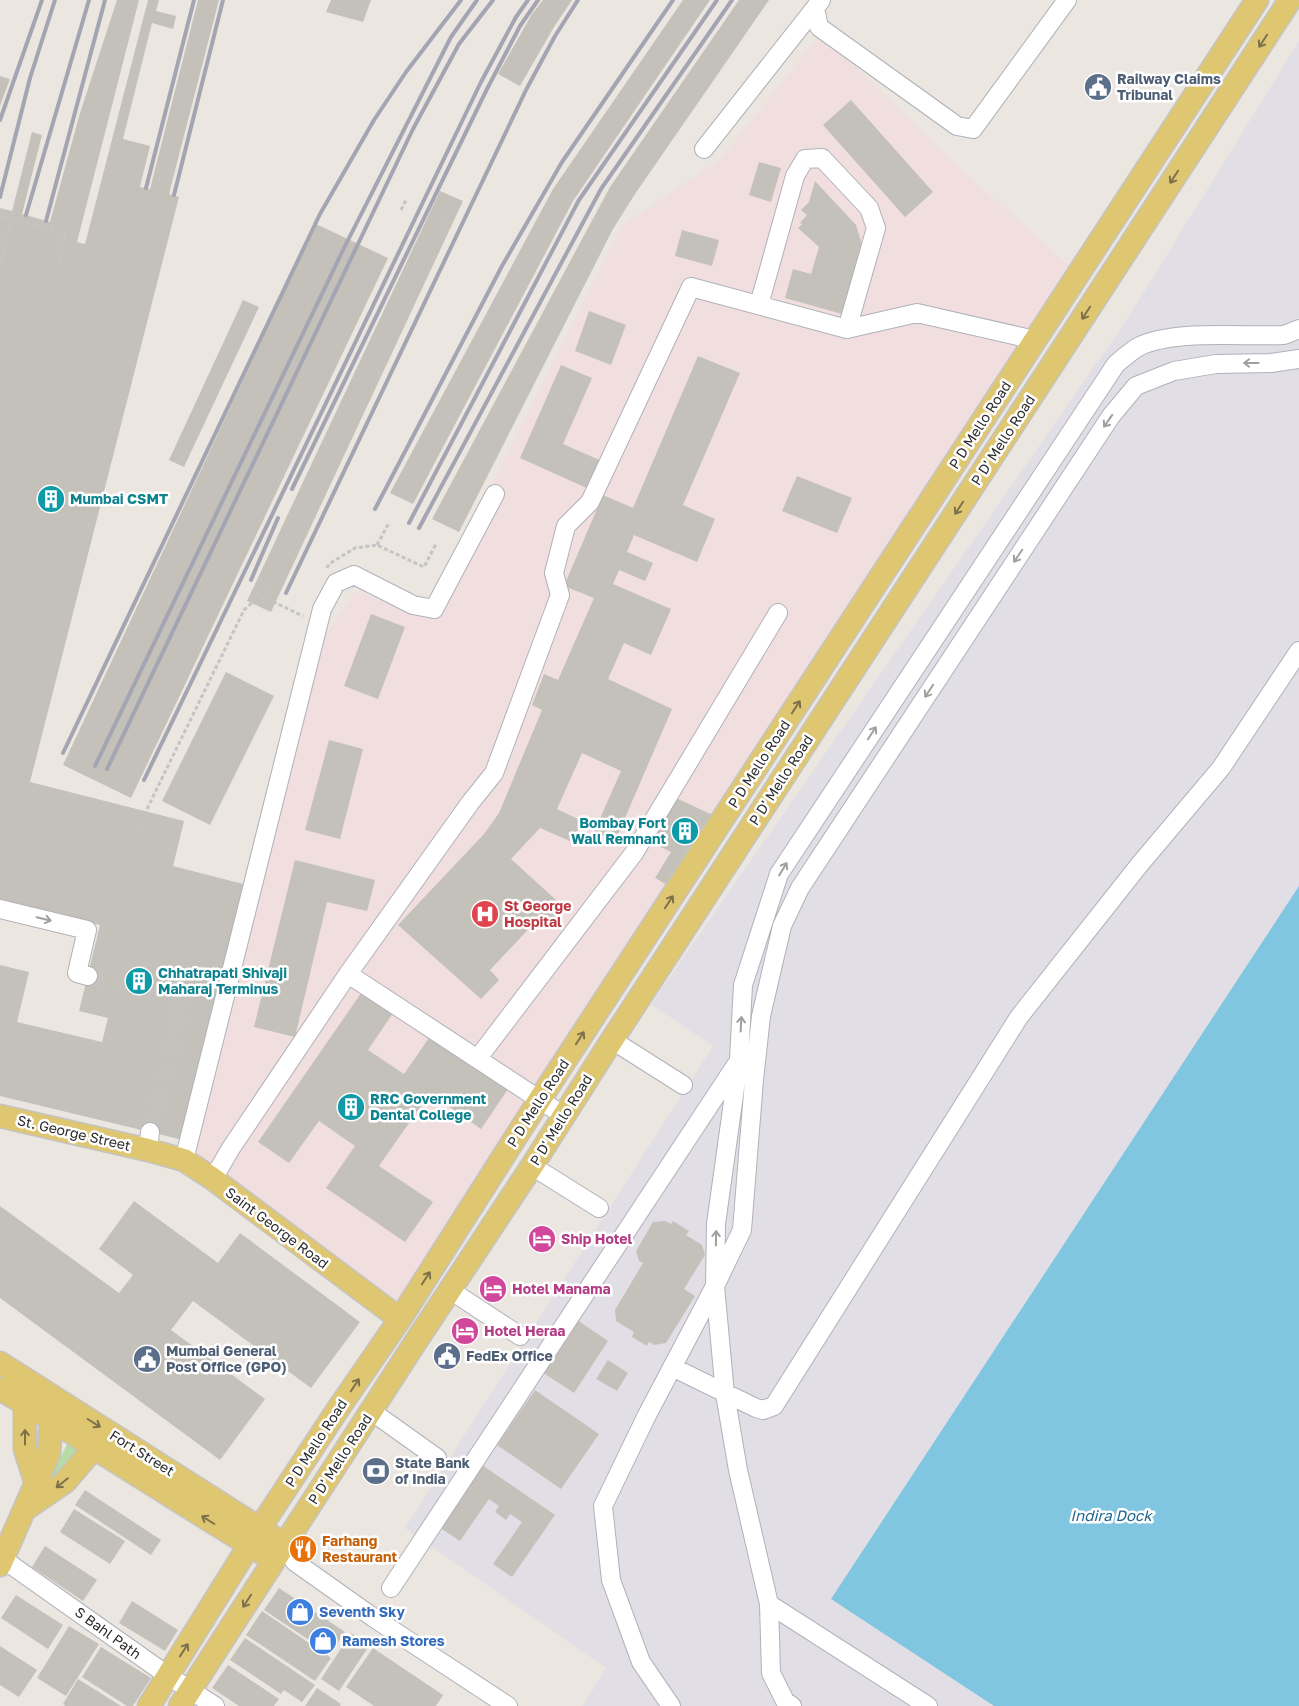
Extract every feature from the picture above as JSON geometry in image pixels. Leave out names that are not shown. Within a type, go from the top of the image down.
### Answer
[{"type":"main road","name":"P D Mello Road","points":[[149,1706],[338,1409],[400,1319],[540,1099],[1257,0]]},
{"type":"main road","name":"P D' Mello Road","points":[[185,1698],[284,1556],[371,1411],[1290,0]]},
{"type":"main road","points":[[1208,75],[1230,92]]},
{"type":"main road","name":"St. George Street","points":[[0,1116],[149,1141]]},
{"type":"main road","name":"Saint George Road","points":[[149,1141],[184,1160],[213,1179],[400,1319]]},
{"type":"main road","name":"Fort Street","points":[[0,1363],[31,1382],[284,1556]]},
{"type":"main road","points":[[31,1382],[25,1404],[25,1450],[36,1484]]},
{"type":"main road","name":"Fort Street","points":[[0,1389],[51,1419],[94,1448],[255,1537]]},
{"type":"main road","points":[[1,1560],[49,1453],[52,1397]]},
{"type":"main road","points":[[24,1510],[65,1482],[94,1448]]},
{"type":"street","points":[[818,4],[819,27],[957,126],[974,129],[1066,0]]},
{"type":"street","points":[[704,149],[818,4]]},
{"type":"street","points":[[759,306],[795,176],[805,159],[822,158],[869,208],[876,228],[847,329]]},
{"type":"street","points":[[213,1179],[231,1148],[348,974],[470,803],[494,774],[560,595],[554,573],[566,526],[590,502],[692,287],[847,329],[917,313],[1035,340]]},
{"type":"street","points":[[792,1706],[785,1701],[770,1673],[769,1604],[738,1470],[724,1394],[715,1286],[717,1218],[739,1059],[743,985],[779,874],[1116,364],[1137,347],[1159,339],[1182,336],[1284,335],[1299,329]]},
{"type":"street","points":[[671,1706],[641,1662],[611,1580],[604,1506],[646,1417],[715,1286],[742,1230],[761,1016],[782,926],[800,888],[1111,416],[1136,386],[1174,371],[1216,364],[1271,363],[1299,359]]},
{"type":"street","points":[[184,1160],[322,609],[336,583],[354,575],[414,605],[434,609],[495,494]]},
{"type":"street","points":[[478,1058],[634,853],[778,613]]},
{"type":"street","points":[[672,1367],[756,1408],[763,1410],[774,1406],[1019,1017],[1140,864],[1221,768],[1299,651]]},
{"type":"street","points":[[0,909],[87,930],[77,973],[88,976]]},
{"type":"street","points":[[348,974],[563,1115]]},
{"type":"street","points":[[612,1040],[683,1086]]},
{"type":"street","points":[[391,1588],[739,1059]]},
{"type":"street","points":[[532,1166],[599,1208]]},
{"type":"street","points":[[450,1290],[520,1336]]},
{"type":"street","points":[[371,1411],[437,1458]]},
{"type":"street","points":[[284,1556],[508,1706]]},
{"type":"street","name":"S Bahl Path","points":[[1,1560],[167,1675],[185,1698],[215,1706]]},
{"type":"street","points":[[769,1604],[928,1706]]},
{"type":"path","points":[[401,210],[406,200]]},
{"type":"path","points":[[0,216],[66,234],[58,265]]},
{"type":"path","points":[[0,264],[11,219]]},
{"type":"path","points":[[442,229],[446,220]]},
{"type":"path","points":[[377,544],[389,523]]},
{"type":"path","points":[[325,573],[329,564],[355,548],[377,544],[424,567],[436,544]]},
{"type":"path","points":[[264,598],[267,589]]},
{"type":"path","points":[[140,834],[146,811],[244,610],[252,603],[257,594],[303,616],[308,608]]},
{"type":"shaded area","name":"St George Hospital","points":[[821,33],[957,166],[1074,270],[402,1304],[192,1151],[318,647],[355,591],[425,617],[622,226],[719,161]]},
{"type":"shaded area","points":[[1299,41],[1299,1706],[583,1706],[606,1668],[405,1528],[713,1046],[651,1004],[1126,321]]},
{"type":"green space","points":[[69,1441],[77,1448],[62,1478],[55,1482],[50,1477]]},
{"type":"water","name":"Indira Dock","points":[[1299,886],[1299,1706],[994,1706],[831,1599]]},
{"type":"building","name":"Mumbai CSMT","points":[[117,0],[139,0],[77,242],[85,244],[148,0],[159,0],[156,11],[176,16],[173,29],[152,23],[123,139],[150,146],[140,187],[150,189],[198,0],[219,0],[169,194],[179,197],[30,782],[184,821],[173,866],[243,884],[183,1140],[0,1096],[0,965],[29,972],[17,1022],[102,1042],[108,1018],[79,1011],[100,925],[0,899],[0,208],[12,211],[32,132],[42,135],[22,214],[50,222],[80,113]]},
{"type":"building","points":[[331,0],[371,0],[363,22],[326,12]]},
{"type":"building","points":[[543,0],[572,0],[520,86],[498,74],[532,14]]},
{"type":"building","points":[[683,0],[710,0],[573,201],[413,504],[390,493],[553,189]]},
{"type":"building","points":[[739,0],[769,0],[635,194],[613,229],[459,532],[432,519],[610,187]]},
{"type":"building","points":[[0,76],[10,79],[0,106]]},
{"type":"building","points":[[851,100],[933,192],[905,217],[823,125]]},
{"type":"building","points":[[759,162],[781,168],[771,202],[749,195]]},
{"type":"building","points":[[815,181],[856,225],[862,244],[842,314],[785,298],[793,269],[811,274],[819,247],[798,228],[807,215],[801,210],[809,202]]},
{"type":"building","points":[[440,191],[463,201],[271,612],[247,601]]},
{"type":"building","points":[[316,224],[388,258],[131,798],[63,765]]},
{"type":"building","points":[[682,230],[719,240],[712,266],[675,256]]},
{"type":"building","points":[[243,300],[259,307],[184,467],[169,460]]},
{"type":"building","points":[[589,311],[626,325],[611,365],[575,351]]},
{"type":"building","points":[[698,356],[740,373],[683,505],[715,519],[697,562],[634,535],[627,552],[653,563],[645,581],[619,570],[613,584],[671,609],[651,655],[624,643],[608,679],[672,709],[615,841],[594,832],[621,771],[582,753],[557,809],[582,821],[572,842],[540,828],[511,859],[567,910],[548,929],[538,919],[490,970],[499,980],[481,999],[398,925],[484,834],[499,813],[542,710],[532,705],[544,674],[558,680],[594,598],[564,586],[603,495],[633,508]]},
{"type":"building","points":[[561,365],[592,378],[563,444],[604,462],[591,490],[520,458]]},
{"type":"building","points":[[797,476],[852,498],[837,533],[782,511]]},
{"type":"building","points":[[371,614],[405,627],[378,699],[344,686]]},
{"type":"building","points":[[226,672],[274,696],[210,825],[162,801]]},
{"type":"building","points":[[329,740],[363,749],[340,839],[305,830]]},
{"type":"building","name":"Bombay Fort Wall Remnant","points":[[674,797],[719,818],[669,886],[655,878],[671,852],[653,843]]},
{"type":"building","points":[[295,860],[375,880],[367,911],[327,902],[295,1037],[254,1027]]},
{"type":"building","name":"RRC Government Dental College","points":[[364,989],[395,1010],[368,1050],[404,1074],[431,1035],[508,1089],[481,1129],[430,1093],[379,1166],[433,1202],[405,1242],[326,1188],[355,1146],[319,1121],[289,1163],[258,1142]]},
{"type":"building","name":"Mumbai General Post Office (GPO)","points":[[134,1201],[218,1263],[240,1233],[360,1322],[311,1388],[193,1301],[171,1330],[265,1399],[220,1460],[0,1298],[0,1206],[119,1293],[133,1275],[99,1249]]},
{"type":"building","points":[[665,1221],[671,1224],[673,1221],[689,1231],[686,1235],[702,1245],[705,1255],[684,1289],[695,1296],[666,1343],[654,1345],[649,1342],[647,1346],[632,1337],[634,1332],[616,1321],[615,1310],[643,1263],[639,1261],[636,1251],[653,1222]]},
{"type":"building","points":[[577,1320],[608,1341],[574,1393],[542,1372]]},
{"type":"building","points":[[608,1360],[628,1373],[617,1391],[596,1379]]},
{"type":"building","points":[[535,1390],[599,1434],[561,1489],[497,1445]]},
{"type":"building","points":[[482,1465],[555,1515],[512,1577],[493,1564],[522,1522],[510,1514],[506,1520],[495,1512],[499,1506],[489,1499],[460,1541],[439,1527]]},
{"type":"building","points":[[85,1490],[161,1540],[151,1555],[75,1505]]},
{"type":"building","points":[[74,1509],[125,1541],[110,1564],[60,1532]]},
{"type":"building","points":[[45,1546],[97,1580],[83,1601],[32,1567]]},
{"type":"building","points":[[279,1588],[345,1632],[330,1654],[264,1610]]},
{"type":"building","points":[[16,1595],[63,1625],[48,1649],[1,1618]]},
{"type":"building","points":[[132,1601],[178,1630],[165,1651],[119,1623]]},
{"type":"building","points":[[262,1611],[331,1658],[315,1681],[246,1635]]},
{"type":"building","points":[[69,1626],[99,1644],[66,1696],[37,1678]]},
{"type":"building","points":[[351,1633],[369,1646],[339,1691],[321,1679]]},
{"type":"building","points":[[245,1638],[315,1685],[302,1702],[284,1690],[281,1694],[230,1660]]},
{"type":"building","points":[[0,1646],[37,1670],[19,1697],[0,1685]]},
{"type":"building","points":[[101,1647],[151,1678],[133,1706],[127,1706],[82,1677]]},
{"type":"building","points":[[373,1648],[443,1695],[436,1706],[374,1706],[346,1687]]},
{"type":"building","points":[[228,1665],[279,1699],[274,1706],[239,1706],[212,1688]]},
{"type":"building","points":[[78,1679],[121,1706],[65,1706],[63,1704]]},
{"type":"building","points":[[317,1688],[341,1704],[340,1706],[305,1706]]},
{"type":"tunnel","points":[[88,976],[175,997],[182,1001],[182,1009],[150,1132]]},
{"type":"railway","points":[[0,120],[42,0]]},
{"type":"railway","points":[[0,197],[30,78],[55,0]]},
{"type":"railway","points":[[26,215],[89,0]]},
{"type":"railway","points":[[46,221],[105,0]]},
{"type":"railway","points":[[146,188],[194,0]]},
{"type":"railway","points":[[174,195],[223,0]]},
{"type":"railway","points":[[63,753],[320,214],[374,120],[406,72],[461,0]]},
{"type":"railway","points":[[95,766],[345,246],[451,37],[477,0]]},
{"type":"railway","points":[[107,769],[413,129],[459,44],[493,0]]},
{"type":"railway","points":[[144,780],[481,82],[516,17],[528,0]]},
{"type":"railway","points":[[292,489],[487,89],[520,26],[538,0]]},
{"type":"railway","points":[[286,593],[526,90],[555,36],[578,0]]},
{"type":"railway","points":[[375,509],[502,266],[562,162],[673,0]]},
{"type":"railway","points":[[409,523],[579,200],[717,0]]},
{"type":"railway","points":[[419,528],[601,189],[732,0]]},
{"type":"railway","points":[[251,580],[278,518]]},
{"type":"place","name":"Railway Claims Tribunal","points":[[1098,87]]},
{"type":"place","name":"Mumbai CSMT","points":[[51,499]]},
{"type":"place","name":"Bombay Fort Wall Remnant","points":[[685,831]]},
{"type":"place","name":"St George Hospital","points":[[485,914]]},
{"type":"place","name":"Chhatrapati Shivaji Maharaj Terminus","points":[[139,981]]},
{"type":"place","name":"RRC Government Dental College","points":[[351,1107]]},
{"type":"place","name":"Ship Hotel","points":[[542,1239]]},
{"type":"place","name":"Hotel Manama","points":[[493,1289]]},
{"type":"place","name":"Hotel Heraa","points":[[465,1331]]},
{"type":"place","name":"FedEx Office","points":[[447,1356]]},
{"type":"place","name":"Mumbai General Post Office (GPO)","points":[[147,1359]]},
{"type":"place","name":"State Bank of India","points":[[376,1471]]},
{"type":"place","name":"Farhang Restaurant","points":[[303,1549]]},
{"type":"place","name":"Seventh Sky","points":[[300,1612]]},
{"type":"place","name":"Ramesh Stores","points":[[323,1641]]}]
